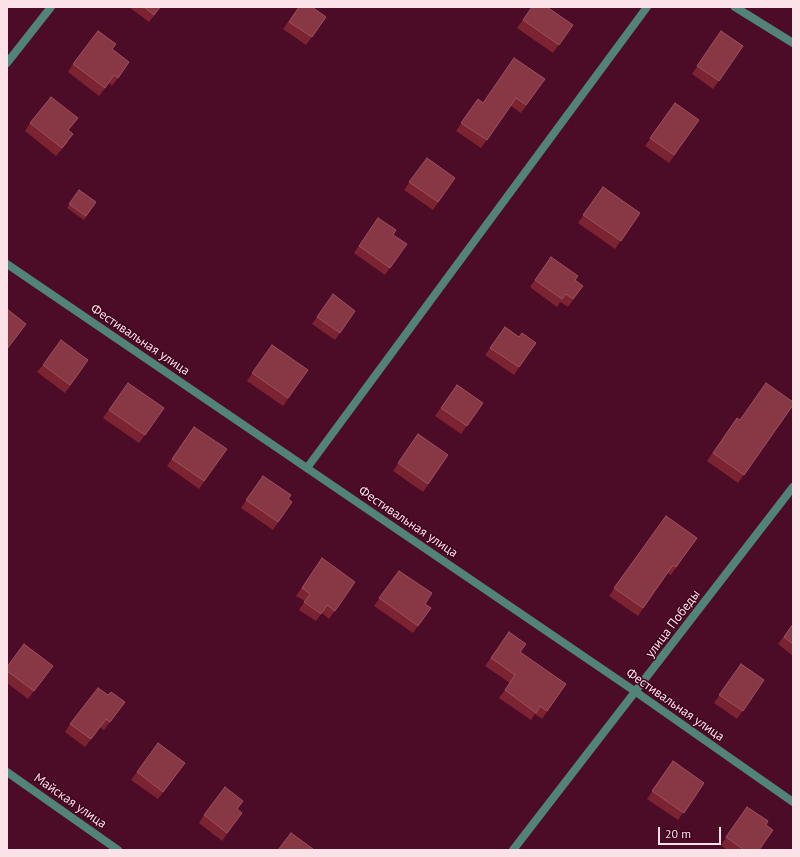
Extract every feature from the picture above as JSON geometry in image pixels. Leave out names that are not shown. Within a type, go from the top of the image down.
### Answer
[{"type":"street","points":[[7,64],[52,7]]},
{"type":"street","points":[[307,468],[648,7]]},
{"type":"street","points":[[734,7],[793,43]]},
{"type":"street","name":"Фестивальная улица","points":[[7,264],[636,692],[793,802]]},
{"type":"street","name":"улица Победы","points":[[513,850],[793,487]]},
{"type":"street","name":"Майская улица","points":[[7,772],[118,850]]},
{"type":"building","points":[[144,7],[160,7],[154,15]]},
{"type":"building","points":[[299,7],[312,7],[326,17],[312,37],[289,22]]},
{"type":"building","points":[[532,7],[547,7],[573,25],[559,45],[523,20]]},
{"type":"building","points":[[98,31],[116,44],[112,49],[129,62],[118,78],[114,75],[105,88],[73,64]]},
{"type":"building","points":[[721,31],[743,46],[719,81],[697,66]]},
{"type":"building","points":[[514,58],[545,79],[526,105],[516,98],[487,140],[461,123],[478,99],[483,103]]},
{"type":"building","points":[[51,97],[78,118],[68,130],[73,134],[62,148],[30,123]]},
{"type":"building","points":[[675,103],[699,120],[674,155],[650,138]]},
{"type":"building","points":[[427,158],[455,178],[438,202],[409,182]]},
{"type":"building","points":[[603,187],[640,213],[621,241],[583,215]]},
{"type":"building","points":[[79,190],[96,202],[86,216],[69,204]]},
{"type":"building","points":[[378,218],[396,230],[393,235],[407,244],[390,268],[359,246]]},
{"type":"building","points":[[551,257],[578,276],[575,280],[583,286],[573,299],[566,294],[562,299],[535,280]]},
{"type":"building","points":[[333,294],[355,311],[340,333],[317,317]]},
{"type":"building","points":[[7,309],[26,324],[7,349]]},
{"type":"building","points":[[505,327],[519,337],[522,333],[536,343],[519,367],[490,348]]},
{"type":"building","points":[[61,340],[88,360],[70,385],[43,365]]},
{"type":"building","points":[[272,345],[308,370],[288,398],[252,373]]},
{"type":"building","points":[[128,383],[164,408],[145,435],[109,410]]},
{"type":"building","points":[[766,383],[793,402],[793,405],[744,475],[713,453],[737,418],[740,420]]},
{"type":"building","points":[[457,385],[483,403],[467,426],[441,408]]},
{"type":"building","points":[[194,427],[227,449],[204,481],[172,459]]},
{"type":"building","points":[[418,434],[448,455],[428,484],[398,463]]},
{"type":"building","points":[[263,476],[291,495],[288,499],[292,502],[278,522],[246,500]]},
{"type":"building","points":[[666,516],[697,538],[676,567],[673,565],[643,608],[614,588]]},
{"type":"building","points":[[322,558],[355,582],[335,611],[327,605],[321,614],[304,602],[310,594],[302,588]]},
{"type":"building","points":[[399,571],[432,593],[425,604],[431,608],[418,626],[379,598]]},
{"type":"building","points":[[793,624],[793,644],[784,637]]},
{"type":"building","points":[[509,632],[526,644],[520,652],[566,684],[547,711],[540,706],[536,713],[505,690],[515,675],[491,658]]},
{"type":"building","points":[[24,644],[53,666],[34,691],[7,671],[7,667]]},
{"type":"building","points":[[741,664],[764,680],[743,711],[719,695]]},
{"type":"building","points":[[98,688],[108,695],[111,692],[125,702],[110,722],[106,719],[91,739],[70,724]]},
{"type":"building","points":[[158,743],[185,763],[163,792],[137,772]]},
{"type":"building","points":[[673,761],[704,783],[684,813],[652,791]]},
{"type":"building","points":[[225,787],[243,801],[237,809],[242,813],[227,833],[204,815]]},
{"type":"building","points":[[747,807],[768,821],[766,825],[773,830],[759,850],[744,850],[726,837]]},
{"type":"building","points":[[291,833],[313,849],[278,850]]}]
